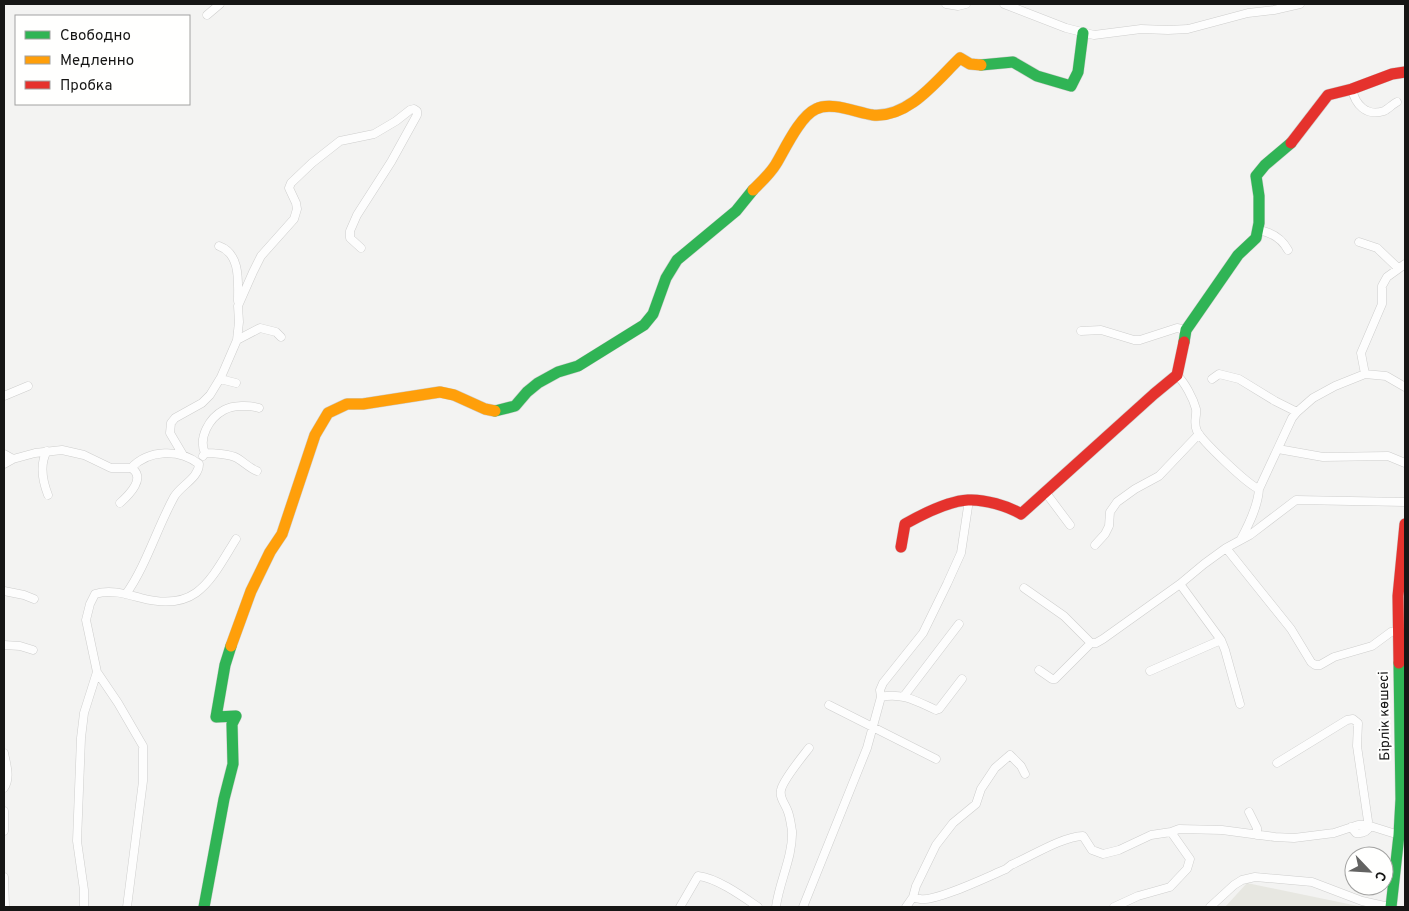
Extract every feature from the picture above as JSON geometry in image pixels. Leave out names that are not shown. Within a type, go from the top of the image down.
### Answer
[{"type":"street","points":[[207,15],[220,4]]},
{"type":"street","points":[[946,4],[958,6],[966,4]]},
{"type":"street","points":[[1004,4],[1045,21],[1094,35],[1141,29],[1188,29],[1248,13],[1300,4]]},
{"type":"street","points":[[204,907],[224,800],[233,764],[232,724],[236,716],[216,717],[225,665],[251,590],[270,552],[282,534],[315,435],[328,413],[347,404],[363,404],[440,392],[454,395],[484,409],[494,411],[515,406],[538,383],[558,372],[578,366],[644,325],[653,314],[666,278],[677,260],[736,211],[775,166],[796,129],[815,110],[823,107],[843,108],[874,115],[896,112],[916,100],[960,58],[970,64],[978,65],[1013,62],[1037,76],[1071,86],[1078,72],[1082,33]]},
{"type":"street","points":[[1259,489],[1236,471],[1199,434],[1194,421],[1196,410],[1188,390],[1177,376],[1186,330],[1238,255],[1256,238],[1259,196],[1256,176],[1265,165],[1288,148],[1328,95],[1392,74],[1404,73]]},
{"type":"street","points":[[1352,88],[1353,95],[1360,108],[1367,112],[1383,111],[1397,102]]},
{"type":"street","points":[[238,306],[261,256],[294,219],[297,209],[289,188],[291,183],[312,163],[340,141],[374,134],[414,109],[417,111],[417,115],[401,146],[357,215],[350,231],[350,238],[361,248]]},
{"type":"street","points":[[1258,230],[1279,239],[1288,250]]},
{"type":"street","points":[[1359,242],[1377,248],[1402,266],[1387,277],[1382,286],[1382,304],[1361,353],[1365,374]]},
{"type":"street","points":[[183,455],[170,432],[171,423],[175,418],[202,403],[210,395],[220,379],[237,340],[239,322],[238,273],[236,263],[224,248],[219,246]]},
{"type":"street","points":[[237,340],[260,328],[276,332],[281,338]]},
{"type":"street","points":[[1081,331],[1101,330],[1140,340],[1177,328],[1186,330]]},
{"type":"street","points":[[1212,379],[1219,374],[1239,379],[1297,412]]},
{"type":"street","points":[[1241,539],[1256,504],[1259,489],[1278,449],[1282,436],[1297,412],[1329,388],[1365,374],[1386,376],[1405,386]]},
{"type":"street","points":[[901,547],[905,524],[945,507],[969,500],[1014,508],[1021,514],[1173,377],[1177,376]]},
{"type":"street","points":[[220,379],[236,383]]},
{"type":"street","points":[[4,396],[28,386]]},
{"type":"street","points":[[126,594],[139,572],[176,494],[197,472],[204,453],[202,448],[203,436],[208,426],[224,410],[244,406],[259,408]]},
{"type":"street","points":[[1095,545],[1105,534],[1109,526],[1110,512],[1117,502],[1135,489],[1159,476],[1199,434]]},
{"type":"street","points":[[1278,449],[1323,457],[1388,456],[1405,463]]},
{"type":"street","points":[[4,464],[13,459],[47,451],[62,450],[84,455],[116,469],[131,468],[150,456],[170,453],[183,455],[199,465]]},
{"type":"street","points":[[47,451],[43,467],[43,478],[48,495]]},
{"type":"street","points":[[204,453],[236,457],[257,471]]},
{"type":"street","points":[[4,454],[13,459]]},
{"type":"street","points":[[120,503],[132,490],[138,478],[138,474],[131,468]]},
{"type":"street","points":[[1046,492],[1070,525]]},
{"type":"street","points":[[803,907],[868,748],[883,683],[923,632],[961,553],[969,500]]},
{"type":"street","points":[[1039,670],[1054,679],[1091,643],[1096,643],[1103,639],[1180,584],[1226,548],[1250,535],[1296,500],[1405,502]]},
{"type":"street","name":"Бірлік көшесі","points":[[1390,907],[1403,798],[1403,690],[1398,654],[1402,630],[1398,596],[1405,524]]},
{"type":"street","points":[[127,907],[143,775],[143,746],[97,672],[86,627],[90,604],[95,594],[102,592],[126,594],[160,602],[178,602],[191,598],[215,573],[236,539]]},
{"type":"street","points":[[1226,548],[1291,629],[1311,662],[1315,665],[1320,665],[1334,657],[1372,646],[1391,632],[1402,630]]},
{"type":"street","points":[[1180,584],[1221,640],[1240,704]]},
{"type":"street","points":[[1024,588],[1064,616],[1091,643]]},
{"type":"street","points":[[4,591],[34,599]]},
{"type":"street","points":[[904,696],[959,624]]},
{"type":"street","points":[[1150,671],[1221,640]]},
{"type":"street","points":[[4,645],[20,646],[33,650]]},
{"type":"street","points":[[84,907],[84,890],[77,834],[82,731],[84,713],[97,672]]},
{"type":"street","points":[[881,697],[891,695],[904,696],[936,710],[962,679]]},
{"type":"street","points":[[829,705],[936,759]]},
{"type":"street","points":[[913,896],[920,899],[929,899],[950,893],[1006,869],[1063,840],[1076,836],[1083,836],[1092,850],[1103,854],[1111,853],[1151,835],[1179,829],[1198,828],[1285,838],[1334,833],[1352,827],[1356,834],[1364,833],[1368,821],[1358,746],[1358,723],[1356,720],[1347,720],[1277,763]]},
{"type":"street","points":[[776,907],[777,894],[787,864],[792,831],[781,791],[786,779],[809,748]]},
{"type":"street","points":[[4,752],[8,773],[7,786]]},
{"type":"street","points":[[906,907],[913,896],[936,845],[953,824],[976,804],[981,789],[995,768],[1010,755],[1021,766],[1025,774]]},
{"type":"street","points":[[4,811],[4,832]]},
{"type":"street","points":[[1249,812],[1257,835]]},
{"type":"street","points":[[1368,825],[1399,835]]},
{"type":"street","points":[[1114,907],[1138,896],[1170,887],[1187,869],[1190,859],[1171,832]]},
{"type":"street","points":[[680,907],[698,876],[706,877],[746,898],[758,907]]},
{"type":"street","points":[[4,877],[5,907]]},
{"type":"street","points":[[1210,907],[1234,885],[1242,880],[1255,877],[1312,882],[1362,901],[1390,907]]},
{"type":"shaded area","points":[[1247,883],[1363,907],[1225,907]]},
{"type":"traffic: fast","points":[[981,65],[1013,62],[1037,76],[1071,86],[1078,72],[1083,33]]},
{"type":"traffic: fast","points":[[1184,342],[1186,330],[1238,255],[1256,238],[1259,223],[1259,196],[1256,176],[1265,165],[1291,143]]},
{"type":"traffic: fast","points":[[495,411],[515,406],[538,383],[558,372],[578,366],[644,325],[653,314],[666,278],[677,260],[736,211],[753,190]]},
{"type":"traffic: fast","points":[[204,907],[224,799],[233,764],[232,724],[236,716],[216,717],[225,665],[231,646]]},
{"type":"traffic: fast","points":[[1391,907],[1401,799],[1399,663]]},
{"type":"traffic: slow","points":[[753,190],[774,168],[804,118],[816,109],[829,106],[873,115],[886,114],[899,110],[921,96],[960,58],[970,64],[981,65]]},
{"type":"traffic: slow","points":[[231,646],[251,591],[270,552],[282,534],[315,435],[328,413],[347,404],[363,404],[440,392],[454,395],[485,409],[495,411]]},
{"type":"traffic: jam","points":[[1291,143],[1328,95],[1352,89],[1392,74],[1405,72]]},
{"type":"traffic: jam","points":[[901,547],[905,524],[952,503],[968,500],[988,502],[1021,514],[1177,375],[1184,342]]},
{"type":"traffic: jam","points":[[1399,663],[1398,596],[1405,524]]}]
